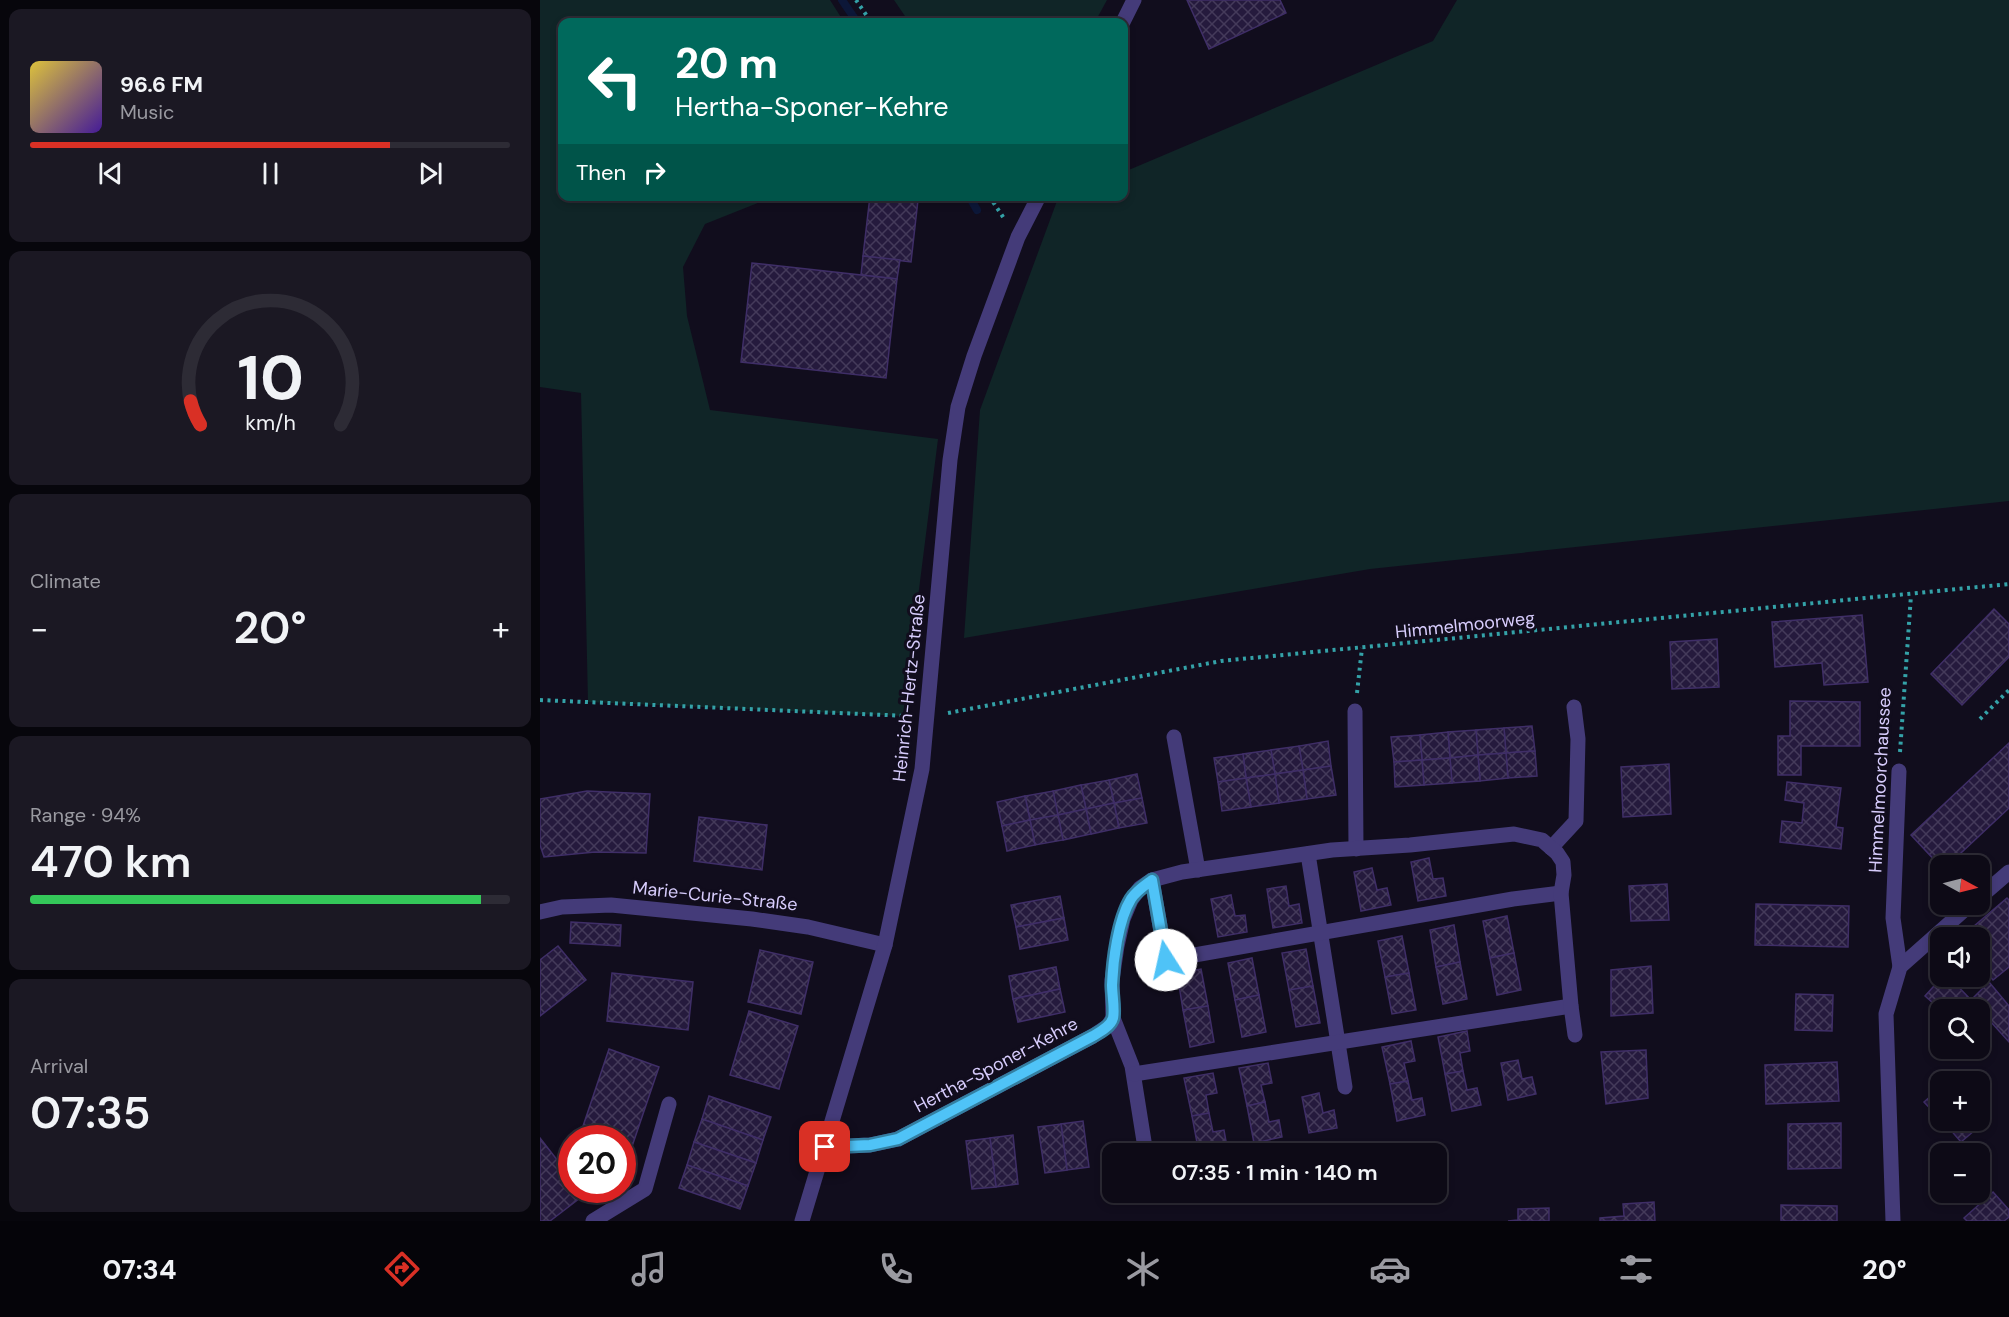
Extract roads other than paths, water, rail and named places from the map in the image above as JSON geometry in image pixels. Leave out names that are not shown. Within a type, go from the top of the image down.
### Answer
[{"type":"street","points":[[1125,18],[1134,0]]},
{"type":"street","name":"Heinrich-Hertz-Straße","points":[[802,1221],[885,945],[922,769],[950,460],[958,407],[974,356],[1018,237],[1036,201]]},
{"type":"street","points":[[1551,848],[1576,821],[1578,739],[1574,706]]},
{"type":"street","points":[[1355,711],[1356,849]]},
{"type":"street","points":[[1174,737],[1198,870]]},
{"type":"street","name":"Himmelmoorchaussee","points":[[1893,1221],[1886,1014],[1900,967],[1893,918],[1899,771]]},
{"type":"street","points":[[1144,1143],[1132,1066],[1113,1018],[1112,980],[1123,919],[1131,900],[1140,888],[1152,880],[1182,872],[1308,854],[1514,834],[1542,840],[1563,862],[1564,875],[1561,893],[1575,1035]]},
{"type":"street","points":[[1308,854],[1345,1087]]},
{"type":"street","points":[[1990,888],[2009,872]]},
{"type":"street","points":[[1152,880],[1166,960],[1513,899],[1561,893]]},
{"type":"street","name":"Marie-Curie-Straße","points":[[540,912],[562,907],[622,906],[808,927],[885,945]]},
{"type":"street","points":[[1900,967],[1959,915]]},
{"type":"street","points":[[1134,1074],[1571,1006]]},
{"type":"street","name":"Hertha-Sponer-Kehre","points":[[825,1147],[870,1145],[898,1139],[1093,1036],[1108,1026],[1113,1018]]},
{"type":"street","points":[[593,1221],[645,1189],[669,1104]]},
{"type":"waterway","points":[[842,0],[854,18]]},
{"type":"waterway","points":[[972,201],[977,210]]}]
